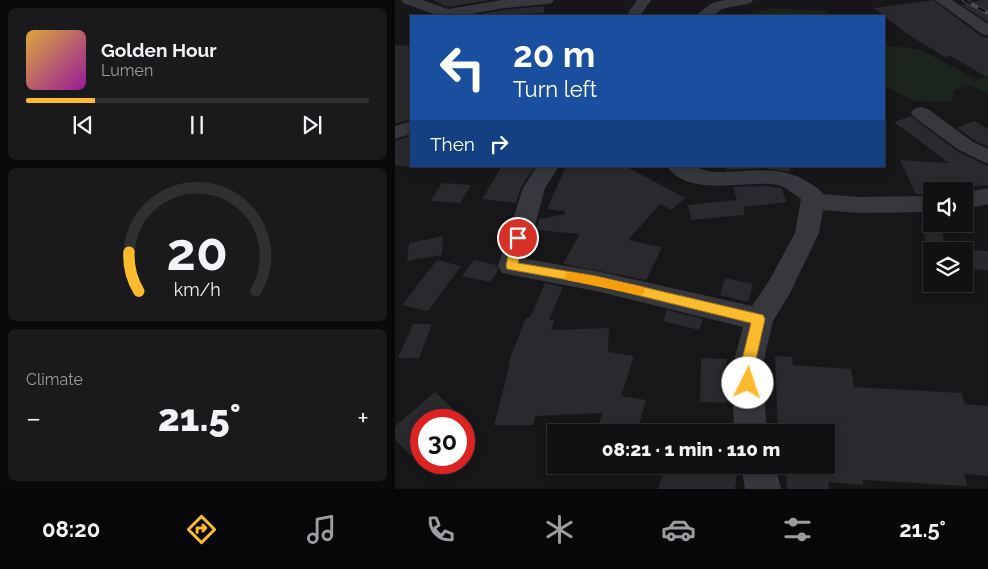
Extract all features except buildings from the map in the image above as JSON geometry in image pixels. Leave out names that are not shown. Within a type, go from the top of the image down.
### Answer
[{"type":"street","points":[[408,0],[447,14],[504,4],[547,0]]},
{"type":"street","points":[[634,15],[645,0]]},
{"type":"street","points":[[704,15],[717,6],[746,0]]},
{"type":"street","points":[[941,0],[988,32]]},
{"type":"street","points":[[494,15],[504,4]]},
{"type":"street","points":[[921,114],[966,146],[988,157]]},
{"type":"street","points":[[395,133],[410,127]]},
{"type":"street","points":[[547,167],[534,188],[511,266],[596,281],[759,319]]},
{"type":"street","points":[[679,167],[687,174],[702,177],[725,179],[752,176],[783,179],[813,196],[807,233],[779,288],[759,319],[747,368],[750,424]]},
{"type":"street","points":[[973,199],[988,196]]},
{"type":"street","points":[[812,201],[859,206],[923,204]]},
{"type":"street","points":[[760,474],[763,489]]},
{"type":"shaded area","points":[[771,8],[824,11],[832,15],[747,15]]},
{"type":"shaded area","points":[[885,44],[888,46],[919,49],[976,79],[988,77],[988,93],[970,86],[954,90],[952,102],[914,101],[885,86]]},
{"type":"railway","points":[[964,0],[988,13]]},
{"type":"slow traffic","points":[[571,276],[639,290]]},
{"type":"route","points":[[518,238],[511,266],[596,281],[759,319],[747,368],[748,383]]}]
